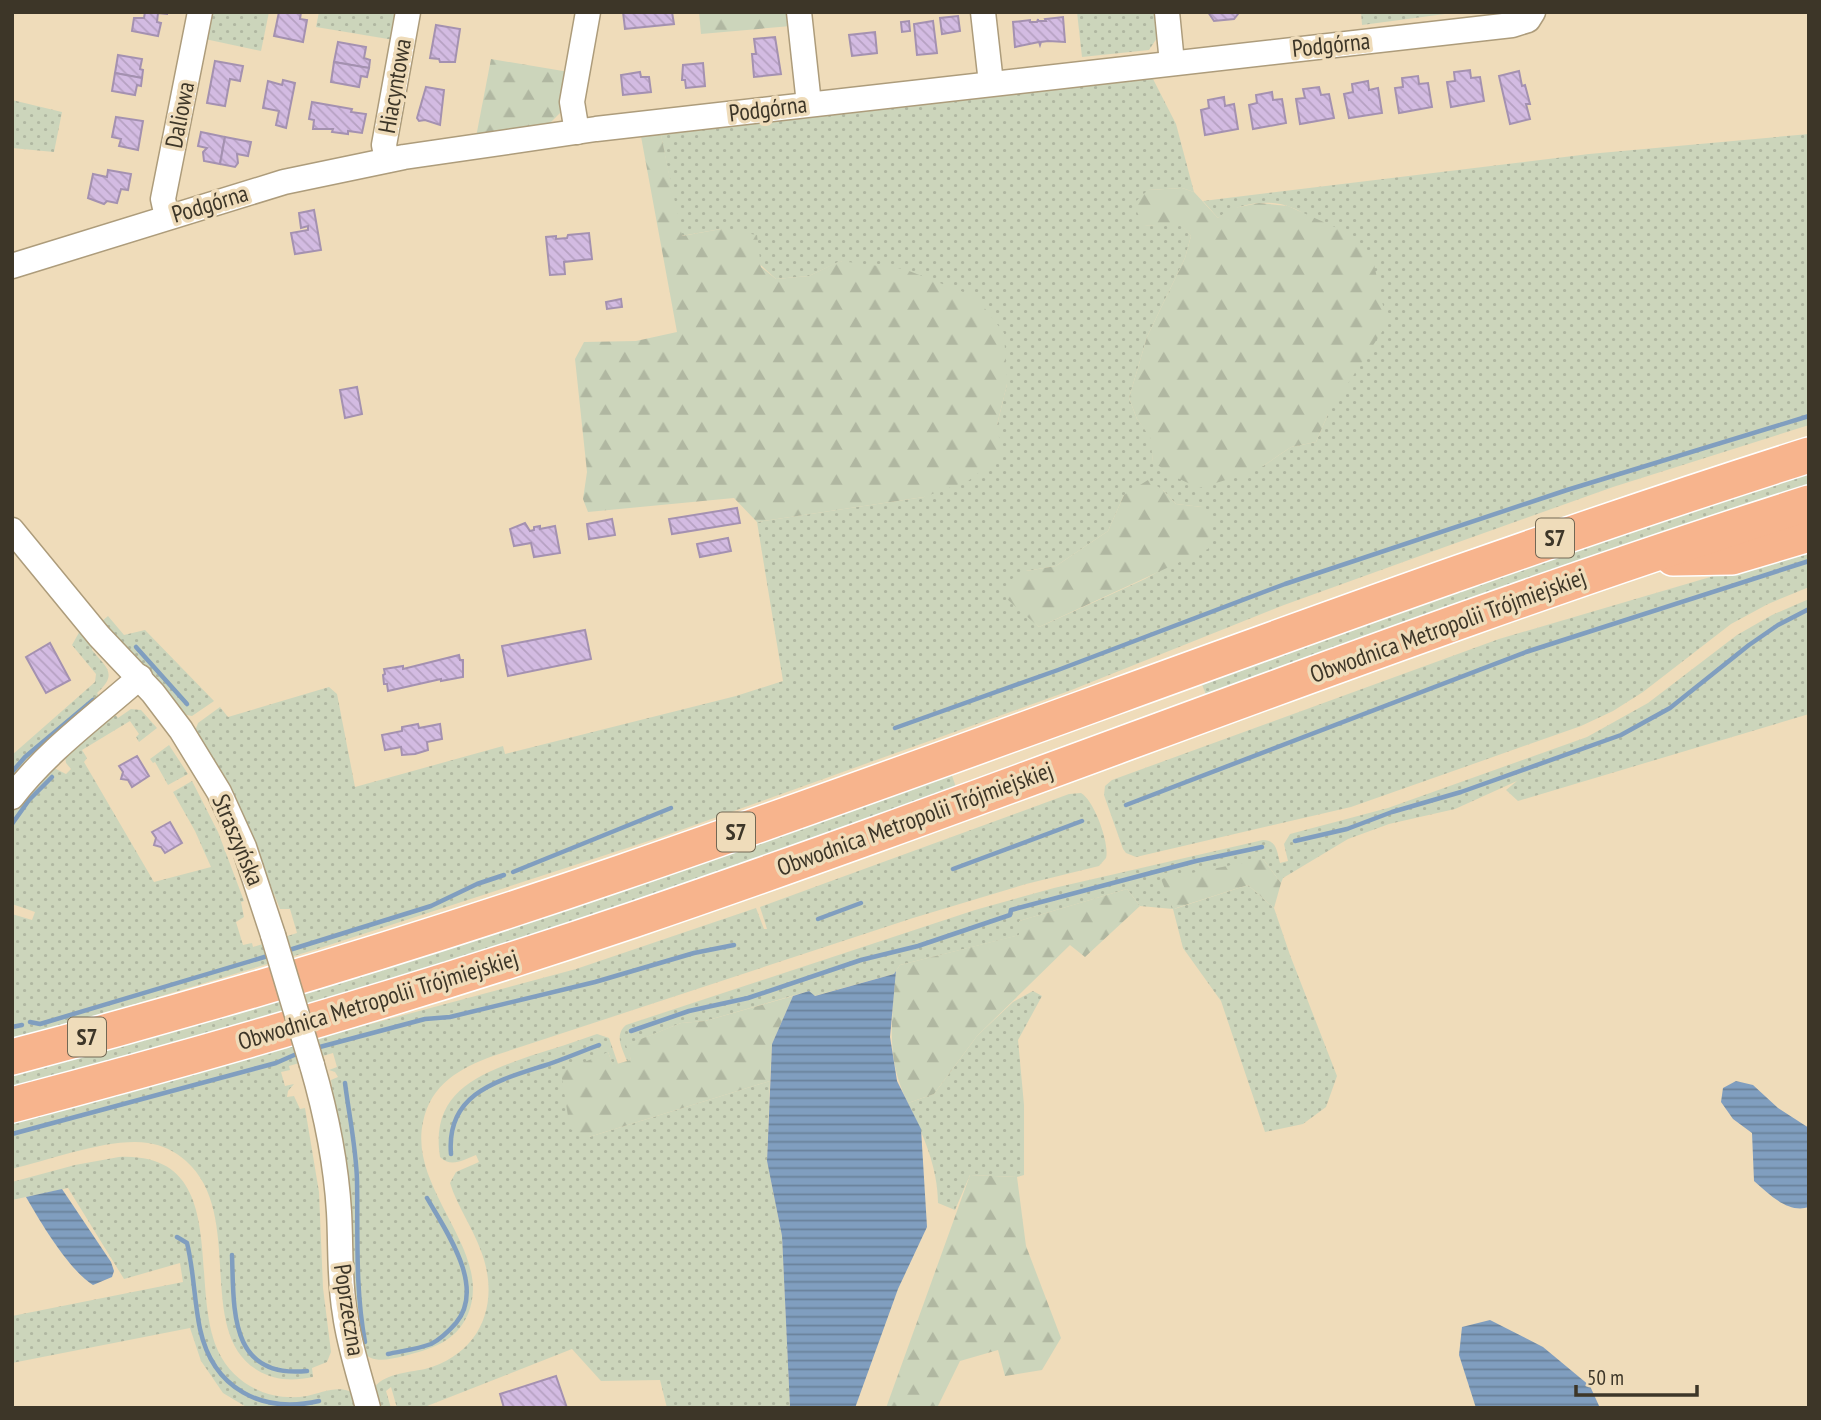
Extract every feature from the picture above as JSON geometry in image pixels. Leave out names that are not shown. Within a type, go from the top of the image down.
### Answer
[{"type":"highway","name":"Obwodnica Metropolii Trójmiejskiej","points":[[12,1057],[376,953],[621,873],[1514,552],[1809,455]]},
{"type":"highway","name":"Obwodnica Metropolii Trójmiejskiej","points":[[12,1105],[231,1045],[632,920],[1422,634],[1634,559],[1809,503]]},
{"type":"highway","points":[[1634,559],[1732,557],[1809,534]]},
{"type":"street","name":"Daliowa","points":[[167,217],[163,199],[200,12]]},
{"type":"street","name":"Hiacyntowa","points":[[387,160],[384,145],[408,12]]},
{"type":"street","points":[[576,132],[572,103],[588,12]]},
{"type":"street","points":[[799,12],[808,104]]},
{"type":"street","points":[[983,12],[991,83]]},
{"type":"street","points":[[1167,12],[1172,63]]},
{"type":"street","name":"Podgórna","points":[[12,266],[284,182],[387,160],[576,132],[808,104],[1513,25],[1528,20],[1533,12]]},
{"type":"street","name":"Straszyńska","points":[[12,530],[99,636],[140,677],[181,730],[219,792],[244,847],[323,1101],[339,1212]]},
{"type":"street","points":[[12,797],[23,782],[52,754],[140,677]]},
{"type":"street","name":"Poprzeczna","points":[[339,1212],[345,1315],[368,1408]]},
{"type":"green space","points":[[210,12],[269,12],[261,51],[205,39]]},
{"type":"green space","points":[[319,12],[399,12],[394,40],[316,27]]},
{"type":"green space","points":[[699,12],[790,12],[791,26],[701,34]]},
{"type":"green space","points":[[1077,12],[1157,12],[1159,35],[1149,50],[1082,57]]},
{"type":"green space","points":[[1361,12],[1460,12],[1362,25]]},
{"type":"green space","points":[[491,59],[569,72],[562,111],[548,125],[476,137]]},
{"type":"green space","points":[[1152,77],[1176,124],[1194,192],[1182,188],[1148,190],[1144,226],[1180,223],[1191,236],[1185,258],[1147,337],[1129,398],[1137,419],[1151,437],[1153,462],[1263,466],[1291,447],[1316,442],[1328,414],[1310,218],[1281,204],[1262,203],[1234,209],[1218,218],[1203,201],[1589,154],[1809,134],[1809,425],[1613,487],[1442,548],[1284,605],[1069,691],[664,836],[317,949],[12,1041],[12,914],[32,920],[35,912],[12,904],[12,809],[54,768],[66,774],[71,769],[66,763],[65,755],[112,711],[118,718],[131,709],[141,710],[157,728],[139,742],[136,737],[139,734],[130,721],[82,750],[87,758],[84,762],[154,882],[211,867],[173,792],[192,781],[218,832],[244,901],[241,902],[244,917],[236,922],[243,945],[252,943],[253,947],[297,933],[290,909],[280,909],[274,894],[270,895],[195,731],[198,723],[220,707],[228,717],[329,687],[337,694],[355,787],[503,746],[505,754],[736,696],[783,681],[757,522],[924,497],[997,425],[1007,384],[841,261],[809,276],[776,279],[721,229],[681,236],[660,130]],"holes":[[[1163,490],[1176,504],[1202,507],[1170,565],[1039,627],[1033,621],[1026,571],[1056,566],[1108,531],[1124,495]]]},
{"type":"green space","points":[[12,100],[62,112],[54,152],[12,148]]},
{"type":"green space","points":[[660,130],[682,236],[721,229],[757,235],[761,267],[776,279],[809,276],[840,261],[904,269],[976,297],[1004,333],[1007,384],[997,425],[1002,455],[968,481],[924,497],[757,522],[734,498],[588,512],[583,499],[587,472],[575,359],[584,342],[636,341],[677,332],[640,131]]},
{"type":"green space","points":[[1182,188],[1194,192],[1218,218],[1229,209],[1259,203],[1288,206],[1348,233],[1372,255],[1387,324],[1328,414],[1316,442],[1291,447],[1263,466],[1199,488],[1175,477],[1153,462],[1150,437],[1137,419],[1129,398],[1147,337],[1185,258],[1191,236],[1180,224],[1144,226],[1133,204],[1148,190]]},
{"type":"green space","points":[[1809,466],[1809,493],[1209,702],[1199,677]]},
{"type":"green space","points":[[1148,480],[1163,490],[1176,504],[1202,507],[1213,523],[1208,549],[1039,627],[1007,599],[1010,580],[1026,571],[1056,566],[1108,531],[1124,495]]},
{"type":"green space","points":[[1809,548],[1809,587],[1768,604],[1731,624],[1643,692],[1613,711],[1581,726],[1351,807],[1136,857],[1123,849],[1104,795],[1105,786],[1112,780],[1499,639]]},
{"type":"green space","points":[[1809,599],[1809,714],[1518,801],[1506,790],[1517,781],[1455,809],[1389,824],[1348,839],[1283,878],[1281,883],[1263,859],[1174,909],[1248,885],[1274,908],[1337,1076],[1326,1107],[1303,1124],[1265,1132],[1221,1001],[1183,948],[1173,909],[1140,906],[1127,889],[1019,921],[1020,935],[900,965],[894,974],[814,996],[809,991],[705,1021],[681,1023],[627,1045],[631,1060],[627,1061],[623,1051],[620,1033],[626,1025],[975,910],[1054,888],[1263,840],[1274,844],[1280,863],[1288,861],[1284,844],[1290,834],[1388,808],[1587,737],[1648,703],[1737,635],[1772,615]]},
{"type":"green space","points":[[108,616],[124,635],[145,630],[214,701],[192,716],[181,714],[100,623]]},
{"type":"green space","points":[[81,629],[92,636],[92,650],[108,671],[107,681],[97,693],[103,701],[12,785],[12,755],[95,682],[96,674],[72,645]]},
{"type":"green space","points":[[169,745],[188,774],[168,785],[155,762],[150,759]]},
{"type":"green space","points":[[949,767],[958,793],[709,883],[12,1096],[12,1068]]},
{"type":"green space","points":[[1081,793],[1096,813],[1106,843],[1106,858],[1099,866],[1026,884],[913,918],[493,1056],[469,1066],[449,1079],[433,1097],[427,1109],[423,1122],[422,1147],[427,1172],[470,1267],[473,1290],[463,1324],[450,1338],[424,1350],[380,1360],[360,1350],[330,1095],[333,1094],[331,1080],[338,1077],[335,1072],[329,1070],[337,1067],[333,1053],[289,1066],[290,1070],[281,1072],[285,1086],[294,1084],[287,1097],[294,1096],[300,1109],[305,1108],[319,1192],[323,1288],[331,1352],[327,1362],[312,1368],[313,1377],[291,1379],[271,1376],[257,1370],[238,1352],[228,1328],[223,1301],[214,1211],[204,1184],[177,1154],[148,1143],[116,1143],[12,1169],[12,1120],[576,969],[756,908],[764,929],[767,929],[760,907],[1069,794]]},
{"type":"green space","points":[[1263,859],[1281,883],[1274,908],[1248,885],[1173,909],[1161,879]]},
{"type":"green space","points":[[1127,889],[1140,906],[1085,957],[1070,945],[977,1036],[934,1094],[908,1103],[896,1070],[892,1038],[896,971],[900,965],[1019,935],[1019,921]]},
{"type":"green space","points":[[1033,991],[1042,996],[1018,1040],[1024,1105],[1024,1175],[970,1175],[955,1210],[938,1203],[932,1164],[908,1103],[934,1094],[977,1036],[1013,1002]]},
{"type":"green space","points":[[793,996],[772,1044],[770,1081],[589,1137],[570,1129],[561,1072],[608,1052],[613,1065],[631,1060],[626,1045],[681,1023],[705,1021]]},
{"type":"green space","points":[[597,1034],[609,1038],[618,1064],[613,1066],[608,1052],[589,1137],[770,1081],[767,1161],[782,1236],[790,1408],[667,1408],[660,1380],[601,1381],[572,1349],[422,1408],[397,1408],[391,1387],[386,1391],[391,1408],[373,1408],[372,1390],[383,1380],[425,1369],[460,1352],[473,1339],[487,1307],[487,1270],[474,1234],[450,1183],[456,1172],[479,1162],[476,1155],[453,1163],[440,1157],[439,1135],[450,1101],[462,1089],[493,1070]]},
{"type":"green space","points":[[119,1157],[155,1161],[178,1176],[192,1199],[200,1227],[210,1323],[218,1351],[233,1373],[255,1388],[280,1396],[307,1396],[333,1390],[349,1391],[361,1408],[248,1408],[223,1393],[201,1361],[190,1328],[12,1363],[12,1316],[183,1282],[180,1263],[124,1279],[68,1188],[12,1200],[12,1182],[75,1165]]},
{"type":"green space","points":[[970,1175],[1017,1177],[1026,1246],[1061,1338],[1042,1370],[1005,1376],[998,1350],[960,1361],[937,1408],[886,1408]]},
{"type":"water","points":[[896,971],[890,1037],[897,1081],[921,1129],[927,1227],[898,1289],[855,1408],[790,1408],[782,1236],[767,1161],[772,1044],[793,996],[809,991],[815,996],[894,974]]},
{"type":"water","points":[[1736,1081],[1753,1085],[1778,1108],[1809,1128],[1809,1207],[1794,1208],[1786,1205],[1754,1181],[1752,1133],[1733,1119],[1721,1102],[1723,1088]]},
{"type":"water","points":[[62,1189],[111,1262],[114,1271],[112,1277],[93,1285],[84,1278],[56,1245],[26,1197]]},
{"type":"water","points":[[1490,1320],[1543,1347],[1590,1386],[1600,1408],[1476,1408],[1459,1355],[1462,1327]]},
{"type":"building","points":[[145,12],[167,12],[158,13],[157,22],[161,23],[158,36],[132,31],[134,18],[144,18]]},
{"type":"building","points":[[279,12],[301,12],[300,19],[307,20],[303,42],[274,36]]},
{"type":"building","points":[[623,12],[672,12],[674,24],[625,29]]},
{"type":"building","points":[[1208,12],[1238,14],[1234,19],[1214,21]]},
{"type":"building","points":[[958,16],[960,31],[942,34],[940,18]]},
{"type":"building","points":[[1063,17],[1065,42],[1048,41],[1041,42],[1040,45],[1039,42],[1015,47],[1013,22],[1037,22],[1038,19],[1046,21],[1045,19]]},
{"type":"building","points":[[909,21],[910,31],[902,32],[901,22]]},
{"type":"building","points":[[933,21],[937,53],[917,55],[914,24]]},
{"type":"building","points":[[436,25],[460,29],[455,62],[440,62],[439,59],[430,58]]},
{"type":"building","points":[[875,32],[877,53],[852,56],[849,35]]},
{"type":"building","points":[[775,37],[781,74],[754,77],[754,39]]},
{"type":"building","points":[[338,42],[366,47],[364,58],[370,60],[369,68],[334,62]]},
{"type":"building","points":[[118,55],[142,59],[142,78],[115,73]]},
{"type":"building","points":[[215,61],[243,66],[240,81],[230,79],[225,106],[207,103]]},
{"type":"building","points":[[334,62],[369,68],[367,77],[361,76],[359,87],[331,82]]},
{"type":"building","points":[[703,63],[705,86],[686,88],[685,80],[682,80],[683,65]]},
{"type":"building","points":[[1470,70],[1471,78],[1480,77],[1484,101],[1451,107],[1447,82],[1455,81],[1454,72]]},
{"type":"building","points":[[1519,71],[1530,104],[1526,104],[1530,119],[1510,124],[1499,76]]},
{"type":"building","points":[[640,72],[641,77],[649,77],[651,92],[623,95],[621,75]]},
{"type":"building","points":[[115,73],[142,78],[141,86],[137,85],[135,95],[112,91]]},
{"type":"building","points":[[1418,76],[1419,84],[1428,83],[1432,107],[1399,113],[1395,88],[1403,87],[1402,78]]},
{"type":"building","points":[[283,80],[295,83],[286,128],[276,125],[279,111],[263,108],[268,81],[282,85]]},
{"type":"building","points":[[1368,81],[1369,90],[1378,88],[1382,113],[1349,118],[1344,94],[1353,92],[1352,84]]},
{"type":"building","points":[[426,87],[444,90],[440,125],[425,120],[419,121],[417,118]]},
{"type":"building","points":[[1319,87],[1321,95],[1329,94],[1334,118],[1300,124],[1296,99],[1305,98],[1303,89]]},
{"type":"building","points":[[1272,92],[1273,100],[1282,99],[1286,123],[1253,129],[1249,105],[1257,103],[1256,95]]},
{"type":"building","points":[[1224,97],[1225,106],[1234,104],[1238,129],[1205,135],[1201,110],[1209,108],[1208,100]]},
{"type":"building","points":[[312,102],[366,114],[362,133],[348,131],[348,134],[332,132],[333,129],[313,129],[314,120],[309,119]]},
{"type":"building","points":[[116,117],[143,121],[138,150],[119,146],[121,139],[112,137]]},
{"type":"building","points":[[201,132],[225,137],[220,164],[204,161],[203,152],[207,148],[198,146]]},
{"type":"building","points":[[225,137],[251,142],[248,156],[237,154],[238,163],[235,167],[220,164]]},
{"type":"building","points":[[108,170],[131,174],[128,190],[121,189],[117,203],[107,201],[104,204],[88,198],[93,174],[107,177]]},
{"type":"building","points":[[314,210],[321,250],[295,254],[291,233],[308,230],[308,226],[301,228],[299,213]]},
{"type":"building","points":[[589,233],[592,259],[564,262],[565,274],[550,275],[546,237],[567,238],[568,235]]},
{"type":"building","points":[[621,299],[622,307],[607,309],[606,302]]},
{"type":"building","points":[[357,387],[362,414],[345,418],[340,390]]},
{"type":"building","points":[[737,508],[740,523],[672,534],[669,519]]},
{"type":"building","points":[[612,519],[615,535],[589,539],[587,524]]},
{"type":"building","points":[[525,523],[530,531],[534,530],[534,527],[540,526],[540,529],[555,526],[560,553],[534,557],[531,543],[514,546],[510,529]]},
{"type":"building","points":[[728,538],[731,551],[700,557],[697,544]]},
{"type":"building","points":[[585,630],[591,659],[508,676],[502,646]]},
{"type":"building","points":[[50,643],[70,680],[46,693],[26,657]]},
{"type":"building","points":[[459,655],[460,660],[463,660],[463,677],[388,691],[387,684],[384,684],[384,669],[403,666],[403,669]]},
{"type":"building","points":[[418,724],[419,728],[440,724],[442,739],[427,742],[428,750],[415,754],[402,755],[401,747],[385,750],[382,735]]},
{"type":"building","points":[[137,756],[149,776],[132,787],[128,780],[121,779],[123,772],[119,766]]},
{"type":"building","points":[[170,822],[182,843],[165,853],[161,847],[154,845],[156,838],[152,832]]},
{"type":"building","points":[[556,1376],[567,1408],[504,1408],[500,1394]]},
{"type":"waterway","points":[[895,728],[1285,584],[1567,490],[1809,416]]},
{"type":"waterway","points":[[1126,805],[1526,652],[1809,561]]},
{"type":"waterway","points":[[1295,841],[1347,829],[1392,812],[1461,792],[1621,735],[1670,708],[1749,645],[1778,625],[1809,609]]},
{"type":"waterway","points":[[136,647],[187,704]]},
{"type":"waterway","points":[[12,772],[25,757],[93,700]]},
{"type":"waterway","points":[[12,824],[29,800],[52,777]]},
{"type":"waterway","points":[[513,872],[671,808]]},
{"type":"waterway","points":[[953,869],[1082,821]]},
{"type":"waterway","points":[[631,1031],[689,1011],[748,998],[861,960],[918,946],[1010,915],[1011,910],[1196,861],[1262,847]]},
{"type":"waterway","points":[[286,951],[431,906],[477,884],[504,875]]},
{"type":"waterway","points":[[818,919],[861,903]]},
{"type":"waterway","points":[[316,1048],[425,1019],[450,1017],[595,982],[694,953],[734,945]]},
{"type":"waterway","points":[[30,1022],[40,1024],[271,955]]},
{"type":"waterway","points":[[12,1027],[22,1025]]},
{"type":"waterway","points":[[451,1154],[452,1134],[457,1117],[477,1093],[508,1078],[599,1045]]},
{"type":"waterway","points":[[12,1134],[276,1063],[301,1052]]},
{"type":"waterway","points":[[345,1083],[356,1168],[358,1281],[365,1342]]},
{"type":"waterway","points":[[388,1354],[435,1342],[456,1323],[464,1309],[467,1293],[460,1259],[427,1198]]},
{"type":"waterway","points":[[177,1237],[187,1243],[200,1329],[207,1350],[228,1382],[260,1400],[278,1404],[319,1401]]},
{"type":"waterway","points":[[232,1255],[236,1318],[241,1337],[250,1352],[263,1364],[281,1371],[307,1371]]}]
